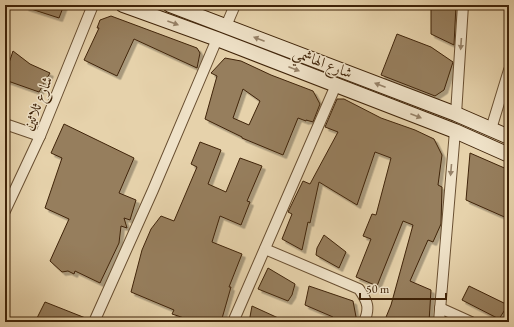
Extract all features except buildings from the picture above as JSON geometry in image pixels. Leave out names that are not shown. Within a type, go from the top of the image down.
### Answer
[{"type":"main road","name":"شارع الهاشمي","points":[[123,5],[217,39],[455,131],[509,155]]},
{"type":"main road","name":"شارع الهاشمي","points":[[170,5],[456,114],[509,137]]},
{"type":"main road","points":[[455,131],[456,114]]},
{"type":"street","name":"شارع ثلاثين","points":[[5,211],[40,136],[93,5]]},
{"type":"street","points":[[226,26],[235,5]]},
{"type":"street","points":[[456,114],[463,5]]},
{"type":"street","points":[[94,322],[153,190],[217,39]]},
{"type":"street","points":[[491,129],[509,70]]},
{"type":"street","points":[[233,322],[336,85]]},
{"type":"street","points":[[5,124],[40,136]]},
{"type":"street","points":[[439,322],[455,131]]},
{"type":"street","points":[[265,249],[359,290],[365,298],[368,307],[364,322]]},
{"type":"street","points":[[440,308],[471,322]]}]
